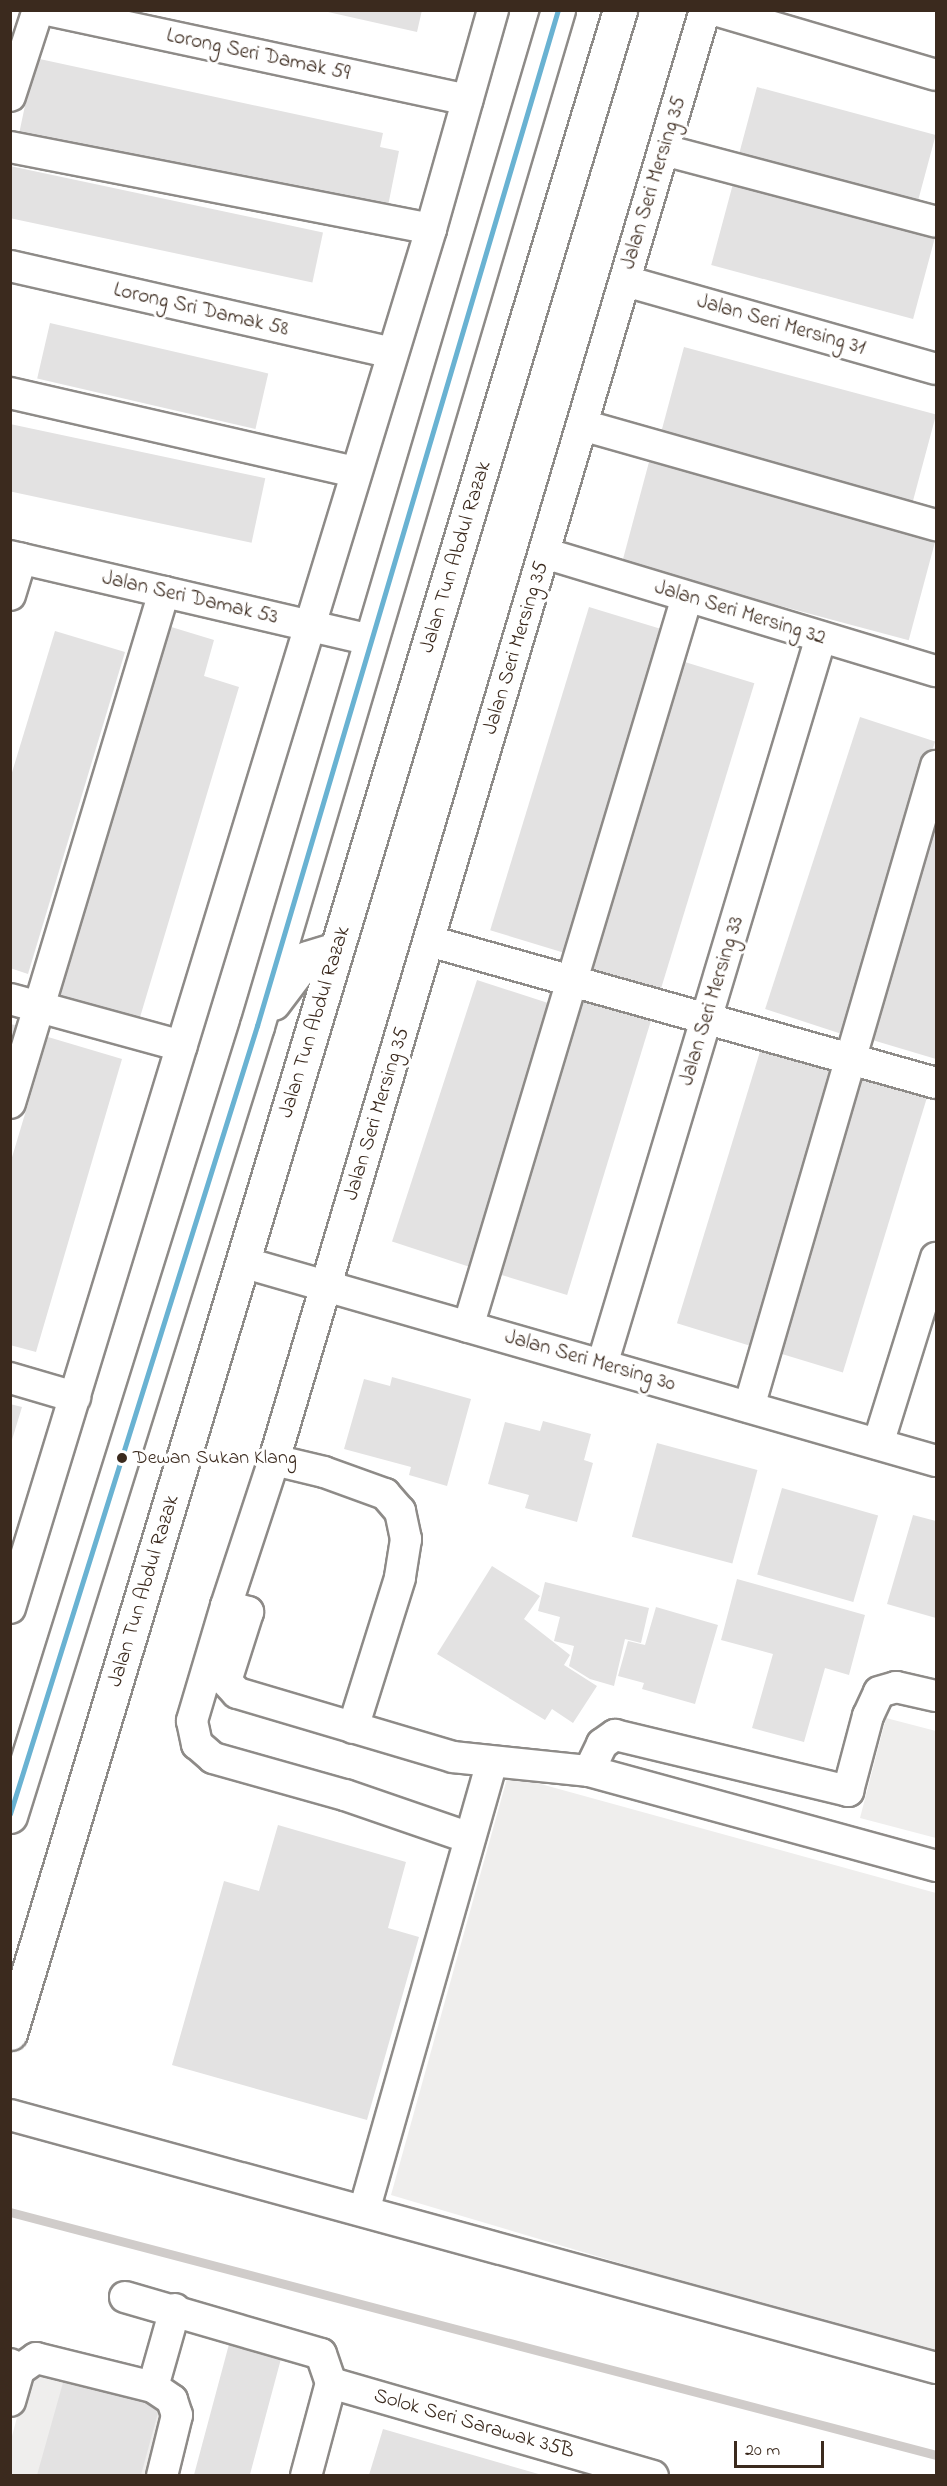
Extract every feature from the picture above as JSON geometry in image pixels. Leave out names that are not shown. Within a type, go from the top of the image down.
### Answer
[{"type":"main road","points":[[10,1816],[257,1026],[558,10]]},
{"type":"main road","name":"Jalan Tun Abdul Razak","points":[[10,2033],[620,10]]},
{"type":"main road","points":[[257,1026],[307,958],[336,949]]},
{"type":"street","points":[[10,96],[38,10]]},
{"type":"street","name":"Lorong Seri Damak 59","points":[[48,10],[467,100]]},
{"type":"street","points":[[10,1608],[431,229],[493,10]]},
{"type":"street","name":"Jalan Seri Mersing 35","points":[[470,1839],[345,1795],[213,1758],[197,1744],[192,1721],[226,1606],[274,1460],[705,10]]},
{"type":"street","points":[[715,10],[936,75]]},
{"type":"street","points":[[10,147],[431,229]]},
{"type":"street","points":[[664,150],[936,222]]},
{"type":"street","name":"Lorong Sri Damak 58","points":[[10,266],[392,353]]},
{"type":"street","name":"Jalan Seri Mersing 31","points":[[625,281],[936,369]]},
{"type":"street","points":[[10,393],[355,472]]},
{"type":"street","points":[[582,425],[936,525]]},
{"type":"street","name":"Jalan Seri Mersing 32","points":[[544,553],[936,671]]},
{"type":"street","points":[[10,595],[16,558]]},
{"type":"street","name":"Jalan Seri Damak 53","points":[[16,558],[370,640]]},
{"type":"street","points":[[10,1103],[164,592]]},
{"type":"street","points":[[468,1327],[687,597]]},
{"type":"street","name":"Jalan Seri Mersing 33","points":[[602,1365],[821,637]]},
{"type":"street","points":[[748,1407],[936,766]]},
{"type":"street","points":[[429,941],[936,1083]]},
{"type":"street","points":[[10,999],[182,1046]]},
{"type":"street","points":[[878,1444],[936,1258]]},
{"type":"street","name":"Jalan Seri Mersing 30","points":[[243,1262],[936,1461]]},
{"type":"street","points":[[10,1378],[75,1397]]},
{"type":"street","points":[[274,1460],[385,1494],[400,1511],[406,1539],[400,1578],[353,1728]]},
{"type":"street","points":[[226,1606],[248,1612],[226,1681],[237,1693],[453,1757],[491,1764],[518,1762],[589,1771],[936,1866]]},
{"type":"street","points":[[836,1838],[868,1716],[879,1692],[896,1687],[936,1696]]},
{"type":"street","points":[[589,1771],[603,1744],[615,1735],[848,1791]]},
{"type":"street","points":[[364,2211],[491,1764]]},
{"type":"street","points":[[10,2115],[936,2368]]},
{"type":"street","points":[[125,2297],[175,2309],[321,2354],[330,2383],[306,2475]]},
{"type":"street","points":[[153,2387],[175,2309]]},
{"type":"street","points":[[10,2401],[15,2367],[36,2358],[153,2387],[172,2400],[177,2415],[162,2475]]},
{"type":"street","name":"Solok Seri Sarawak 35B","points":[[330,2383],[653,2475]]},
{"type":"shaded area","points":[[886,1718],[936,1731],[936,1838],[860,1818]]},
{"type":"shaded area","points":[[508,1775],[936,1893],[936,2357],[391,2195]]},
{"type":"shaded area","points":[[29,2372],[166,2403],[153,2475],[11,2476],[11,2440]]},
{"type":"building","points":[[319,10],[422,10],[417,32]]},
{"type":"building","points":[[35,58],[383,133],[380,147],[399,151],[388,206],[19,134]]},
{"type":"building","points":[[757,87],[936,135],[914,214],[736,166]]},
{"type":"building","points":[[10,166],[323,233],[312,282],[10,218]]},
{"type":"building","points":[[734,180],[936,234],[913,319],[711,265]]},
{"type":"building","points":[[50,323],[268,373],[255,429],[37,379]]},
{"type":"building","points":[[684,347],[936,415],[910,512],[658,445]]},
{"type":"building","points":[[10,424],[265,478],[252,543],[10,491]]},
{"type":"building","points":[[649,462],[936,539],[909,640],[622,563]]},
{"type":"building","points":[[589,607],[669,632],[571,955],[490,930]]},
{"type":"building","points":[[168,626],[214,640],[204,676],[239,687],[138,1024],[57,1000]]},
{"type":"building","points":[[55,631],[125,652],[28,974],[10,968],[10,779]]},
{"type":"building","points":[[675,659],[754,683],[659,994],[580,970]]},
{"type":"building","points":[[860,717],[935,741],[840,1033],[765,1009]]},
{"type":"building","points":[[936,817],[936,1059],[869,1039]]},
{"type":"building","points":[[477,980],[555,1005],[470,1267],[392,1242]]},
{"type":"building","points":[[571,995],[651,1020],[567,1295],[487,1270]]},
{"type":"building","points":[[10,1024],[20,1026],[10,1057]]},
{"type":"building","points":[[48,1037],[122,1059],[36,1352],[10,1345],[10,1164]]},
{"type":"building","points":[[762,1045],[838,1068],[752,1346],[677,1323]]},
{"type":"building","points":[[852,1069],[929,1092],[843,1373],[766,1349]]},
{"type":"building","points":[[392,1377],[471,1399],[447,1486],[409,1475],[411,1467],[344,1449],[364,1379],[390,1386]]},
{"type":"building","points":[[10,1404],[22,1407],[11,1443],[10,1443]]},
{"type":"building","points":[[543,1421],[591,1434],[584,1460],[593,1463],[577,1522],[525,1508],[529,1495],[488,1484],[505,1422],[540,1431]]},
{"type":"building","points":[[657,1443],[757,1470],[732,1564],[632,1537]]},
{"type":"building","points":[[782,1488],[878,1516],[853,1602],[757,1575]]},
{"type":"building","points":[[913,1515],[936,1521],[936,1618],[887,1604]]},
{"type":"building","points":[[492,1566],[540,1596],[524,1619],[570,1655],[564,1665],[597,1686],[573,1723],[552,1709],[545,1720],[437,1654]]},
{"type":"building","points":[[737,1579],[865,1615],[849,1675],[825,1668],[804,1742],[752,1728],[773,1654],[721,1640]]},
{"type":"building","points":[[545,1582],[649,1608],[641,1643],[625,1639],[614,1686],[590,1679],[569,1666],[574,1646],[554,1641],[560,1617],[538,1611]]},
{"type":"building","points":[[656,1607],[718,1625],[695,1704],[642,1689],[644,1683],[618,1676],[628,1641],[645,1645]]},
{"type":"building","points":[[278,1825],[406,1862],[388,1928],[419,1937],[367,2120],[172,2065],[224,1881],[259,1891]]},
{"type":"building","points":[[232,2333],[284,2347],[250,2476],[194,2476]]},
{"type":"building","points":[[66,2372],[162,2398],[141,2475],[37,2475]]},
{"type":"building","points":[[383,2429],[542,2475],[369,2475]]},
{"type":"waterway","points":[[10,2212],[936,2455]]},
{"type":"transit line","points":[[10,1814],[257,1026],[558,10]]},
{"type":"place","name":"Dewan Sukan Klang","points":[[122,1458]]}]
